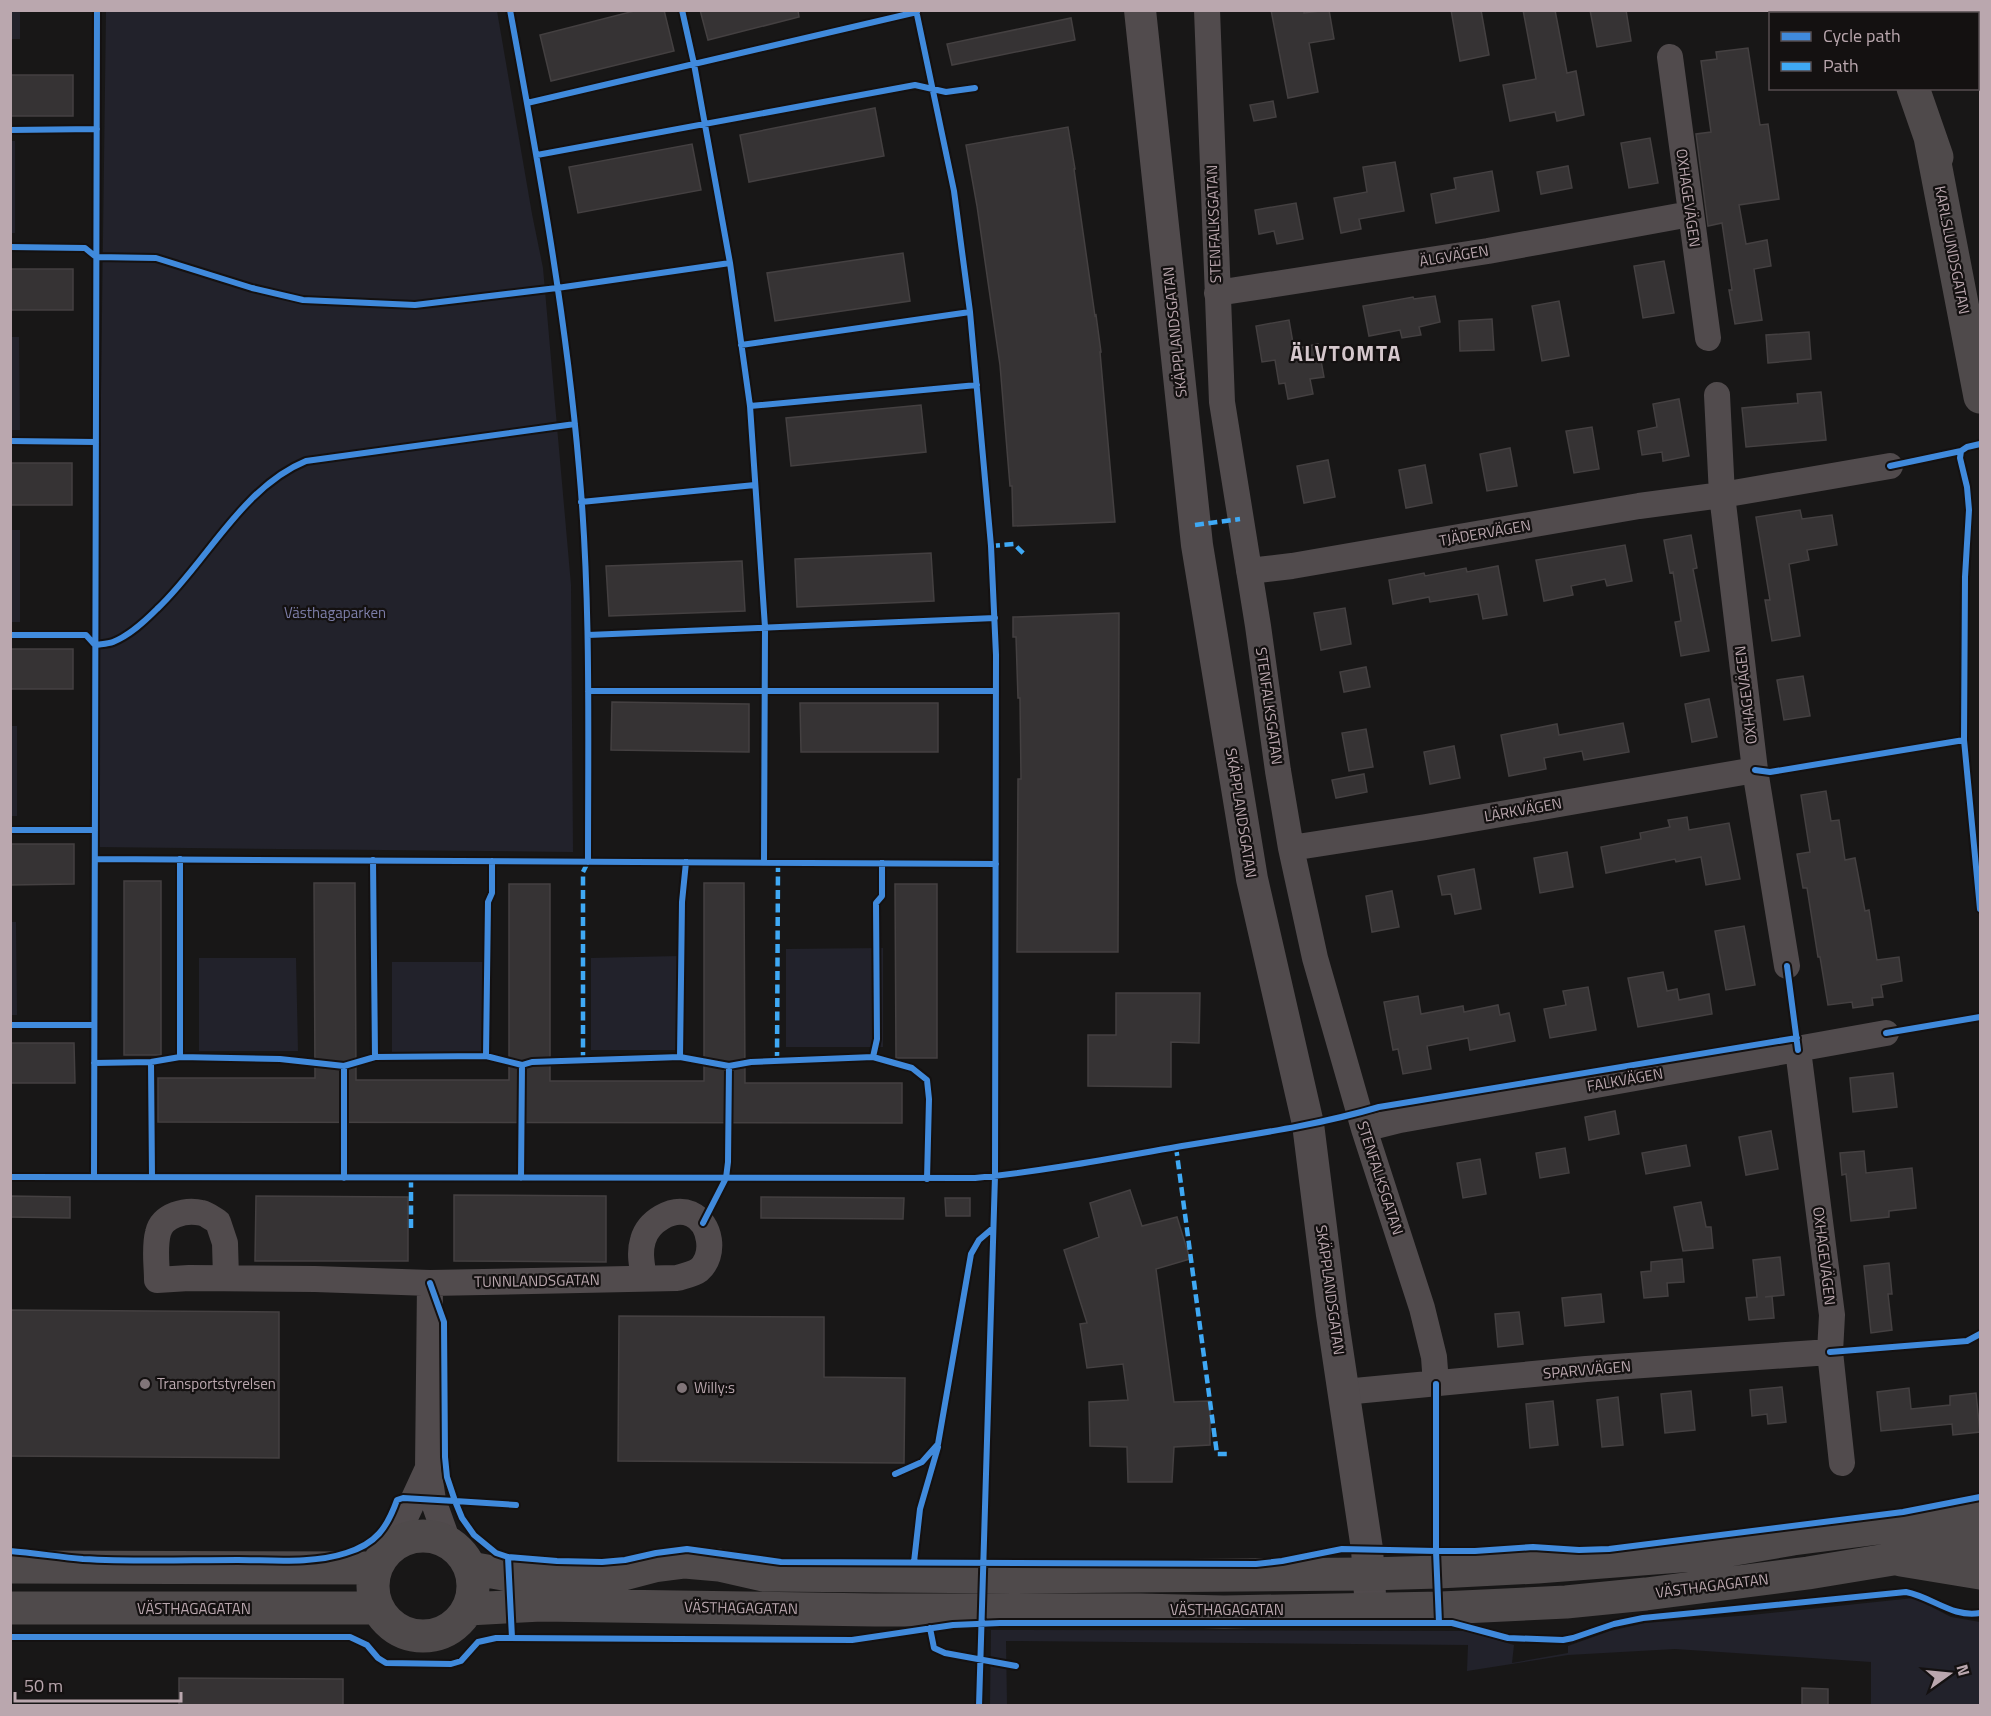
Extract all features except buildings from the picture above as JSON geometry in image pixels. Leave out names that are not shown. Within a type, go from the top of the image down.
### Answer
[{"type":"main road","name":"KARLSLUNDSGATAN","points":[[1914,90],[1980,278]]},
{"type":"main road","name":"KARLSLUNDSGATAN","points":[[1930,137],[1980,397]]},
{"type":"main road","points":[[470,1568],[509,1575],[612,1577],[654,1566],[685,1562],[719,1565],[763,1575],[1026,1577],[1370,1574],[1537,1567],[1706,1554],[1793,1539],[1980,1515]]},
{"type":"main road","points":[[428,1535],[448,1542],[456,1546],[470,1568],[473,1582],[468,1609],[460,1622],[436,1635],[423,1637],[402,1634],[382,1616],[373,1596],[372,1587],[384,1557],[404,1540],[428,1535]]},
{"type":"main road","name":"VÄSTHAGAGATAN","points":[[468,1609],[541,1605],[1224,1612],[1371,1610],[1566,1602],[1808,1574],[1893,1559],[1933,1545],[1980,1541]]},
{"type":"main road","points":[[10,1567],[384,1557]]},
{"type":"main road","points":[[1893,1559],[1980,1574]]},
{"type":"main road","name":"VÄSTHAGAGATAN","points":[[10,1608],[377,1608]]},
{"type":"street","name":"SKÄPPLANDSGATAN","points":[[1140,10],[1197,545],[1252,879],[1308,1124],[1370,1574],[1371,1610]]},
{"type":"street","name":"STENFALKSGATAN","points":[[1207,10],[1222,402],[1291,848],[1318,969],[1364,1129],[1422,1308],[1434,1357],[1436,1383]]},
{"type":"street","name":"OXHAGEVÄGEN","points":[[1670,57],[1708,338]]},
{"type":"street","name":"ÄLGVÄGEN","points":[[1217,293],[1488,251],[1690,214]]},
{"type":"street","name":"OXHAGEVÄGEN","points":[[1717,395],[1722,495],[1755,770],[1787,966]]},
{"type":"street","points":[[1722,495],[1890,466]]},
{"type":"street","name":"TJÄDERVÄGEN","points":[[1249,571],[1292,566],[1639,506],[1722,495]]},
{"type":"street","name":"LÄRKVÄGEN","points":[[1291,848],[1755,770]]},
{"type":"street","name":"FALKVÄGEN","points":[[1364,1129],[1400,1120],[1798,1050],[1886,1032]]},
{"type":"street","name":"OXHAGEVÄGEN","points":[[1798,1050],[1832,1315],[1830,1353],[1842,1463]]},
{"type":"street","name":"TUNNLANDSGATAN","points":[[226,1278],[354,1279],[429,1283],[644,1278]]},
{"type":"street","points":[[429,1283],[428,1468],[433,1500],[448,1542]]},
{"type":"street","name":"SPARVVÄGEN","points":[[1344,1392],[1586,1369],[1830,1353]]},
{"type":"street","points":[[384,1557],[428,1468]]},
{"type":"green space","points":[[10,11],[20,11],[20,39],[11,39]]},
{"type":"green space","name":"Västhagaparken","points":[[106,11],[497,11],[543,268],[571,585],[573,852],[95,847]]},
{"type":"green space","points":[[10,141],[15,141],[15,233],[11,233]]},
{"type":"green space","points":[[11,337],[19,337],[20,430],[11,430]]},
{"type":"green space","points":[[11,530],[20,530],[20,622],[11,622]]},
{"type":"green space","points":[[11,726],[17,726],[17,816],[11,816]]},
{"type":"green space","points":[[11,922],[16,922],[17,1015],[11,1015]]},
{"type":"green space","points":[[883,948],[883,1047],[786,1047],[786,949]]},
{"type":"green space","points":[[679,956],[679,1050],[591,1050],[591,958]]},
{"type":"green space","points":[[199,958],[296,958],[298,1051],[199,1051]]},
{"type":"green space","points":[[392,962],[487,962],[487,1055],[392,1055]]},
{"type":"green space","points":[[1914,1598],[1951,1617],[1980,1622],[1980,1705],[1871,1705],[1871,1662],[1675,1649],[1568,1655],[1467,1671],[1468,1645],[1006,1641],[1007,1705],[990,1705],[991,1630],[1466,1631],[1514,1645],[1512,1663],[1568,1653],[1568,1646],[1610,1631],[1645,1623],[1751,1615]]},
{"type":"marked path","points":[[1195,525],[1240,519]]},
{"type":"marked path","points":[[991,546],[1014,544],[1024,554]]},
{"type":"marked path","points":[[583,1061],[583,872],[588,857]]},
{"type":"marked path","points":[[777,1061],[778,863]]},
{"type":"marked path","points":[[1176,1147],[1217,1454],[1231,1454]]},
{"type":"marked path","points":[[411,1178],[411,1228]]},
{"type":"cycle path","points":[[94,1177],[97,10]]},
{"type":"cycle path","points":[[510,10],[559,295],[579,468],[587,615],[588,862]]},
{"type":"cycle path","points":[[682,10],[730,263],[750,406],[765,627],[764,863]]},
{"type":"cycle path","points":[[916,10],[954,191],[970,312],[991,546],[996,655],[995,1176],[979,1706]]},
{"type":"cycle path","points":[[527,103],[917,12]]},
{"type":"cycle path","points":[[537,155],[915,85],[946,92],[975,88]]},
{"type":"cycle path","points":[[10,130],[97,129]]},
{"type":"cycle path","points":[[10,247],[85,248],[96,257],[156,258],[252,288],[303,300],[415,305],[557,288],[730,263]]},
{"type":"cycle path","points":[[741,345],[970,312]]},
{"type":"cycle path","points":[[750,406],[977,385]]},
{"type":"cycle path","points":[[10,635],[86,635],[95,645],[111,643],[125,636],[147,619],[175,590],[244,507],[283,473],[306,461],[575,424]]},
{"type":"cycle path","points":[[10,441],[96,442]]},
{"type":"cycle path","points":[[1890,466],[1961,451],[1980,444]]},
{"type":"cycle path","points":[[1961,451],[1960,458],[1967,487],[1969,510],[1965,577],[1964,740],[1980,909]]},
{"type":"cycle path","points":[[581,502],[755,485]]},
{"type":"cycle path","points":[[588,635],[995,618]]},
{"type":"cycle path","points":[[588,691],[996,691]]},
{"type":"cycle path","points":[[1755,770],[1770,772],[1964,740]]},
{"type":"cycle path","points":[[10,830],[95,830]]},
{"type":"cycle path","points":[[95,859],[996,864]]},
{"type":"cycle path","points":[[180,859],[180,1057]]},
{"type":"cycle path","points":[[373,860],[375,1057]]},
{"type":"cycle path","points":[[486,1056],[488,902],[492,893],[492,861]]},
{"type":"cycle path","points":[[680,1057],[682,902],[686,862]]},
{"type":"cycle path","points":[[873,1057],[877,1039],[876,903],[882,896],[882,863]]},
{"type":"cycle path","points":[[1787,966],[1798,1050]]},
{"type":"cycle path","points":[[1886,1033],[1980,1017]]},
{"type":"cycle path","points":[[10,1025],[94,1025]]},
{"type":"cycle path","points":[[10,1177],[975,1178],[1053,1168],[1256,1134],[1330,1120],[1379,1107],[1797,1038]]},
{"type":"cycle path","points":[[94,1063],[151,1062],[180,1057],[280,1059],[344,1066],[375,1057],[486,1056],[522,1065],[532,1062],[680,1057],[729,1066],[751,1062],[873,1057],[912,1068],[927,1080],[929,1099],[927,1179]]},
{"type":"cycle path","points":[[151,1062],[152,1177]]},
{"type":"cycle path","points":[[521,1178],[522,1065]]},
{"type":"cycle path","points":[[344,1066],[344,1178]]},
{"type":"cycle path","points":[[703,1223],[726,1178],[729,1066]]},
{"type":"cycle path","points":[[895,1474],[922,1462],[938,1444],[971,1254],[979,1240],[993,1228]]},
{"type":"cycle path","points":[[430,1283],[444,1322],[445,1457],[447,1477],[455,1501],[516,1505]]},
{"type":"cycle path","points":[[1830,1352],[1967,1341],[1980,1334]]},
{"type":"cycle path","points":[[1436,1384],[1436,1551],[1439,1623]]},
{"type":"cycle path","points":[[914,1562],[920,1509],[938,1447]]},
{"type":"cycle path","points":[[10,1551],[83,1559],[121,1560],[292,1561],[320,1559],[346,1553],[373,1540],[389,1519],[397,1500],[403,1498],[455,1501],[462,1518],[474,1535],[496,1553],[508,1557],[557,1561],[625,1560],[687,1549],[781,1562],[1256,1564],[1342,1549],[1436,1551],[1533,1547],[1609,1549],[1903,1512],[1980,1497]]},
{"type":"cycle path","points":[[508,1557],[512,1638]]},
{"type":"cycle path","points":[[10,1637],[350,1637],[367,1645],[378,1658],[386,1663],[451,1664],[461,1661],[478,1642],[496,1638],[852,1640],[953,1625],[1000,1623],[1452,1623],[1508,1638],[1563,1640],[1614,1624],[1643,1618],[1906,1592],[1961,1613],[1980,1613]]},
{"type":"cycle path","points":[[930,1628],[934,1648],[945,1653],[1016,1666]]},
{"type":"place","name":"Transportstyrelsen","points":[[145,1384]]},
{"type":"place","name":"Willy:s","points":[[682,1388]]},
{"type":"district","name":"ÄLVTOMTA","points":[[1346,354]]}]
